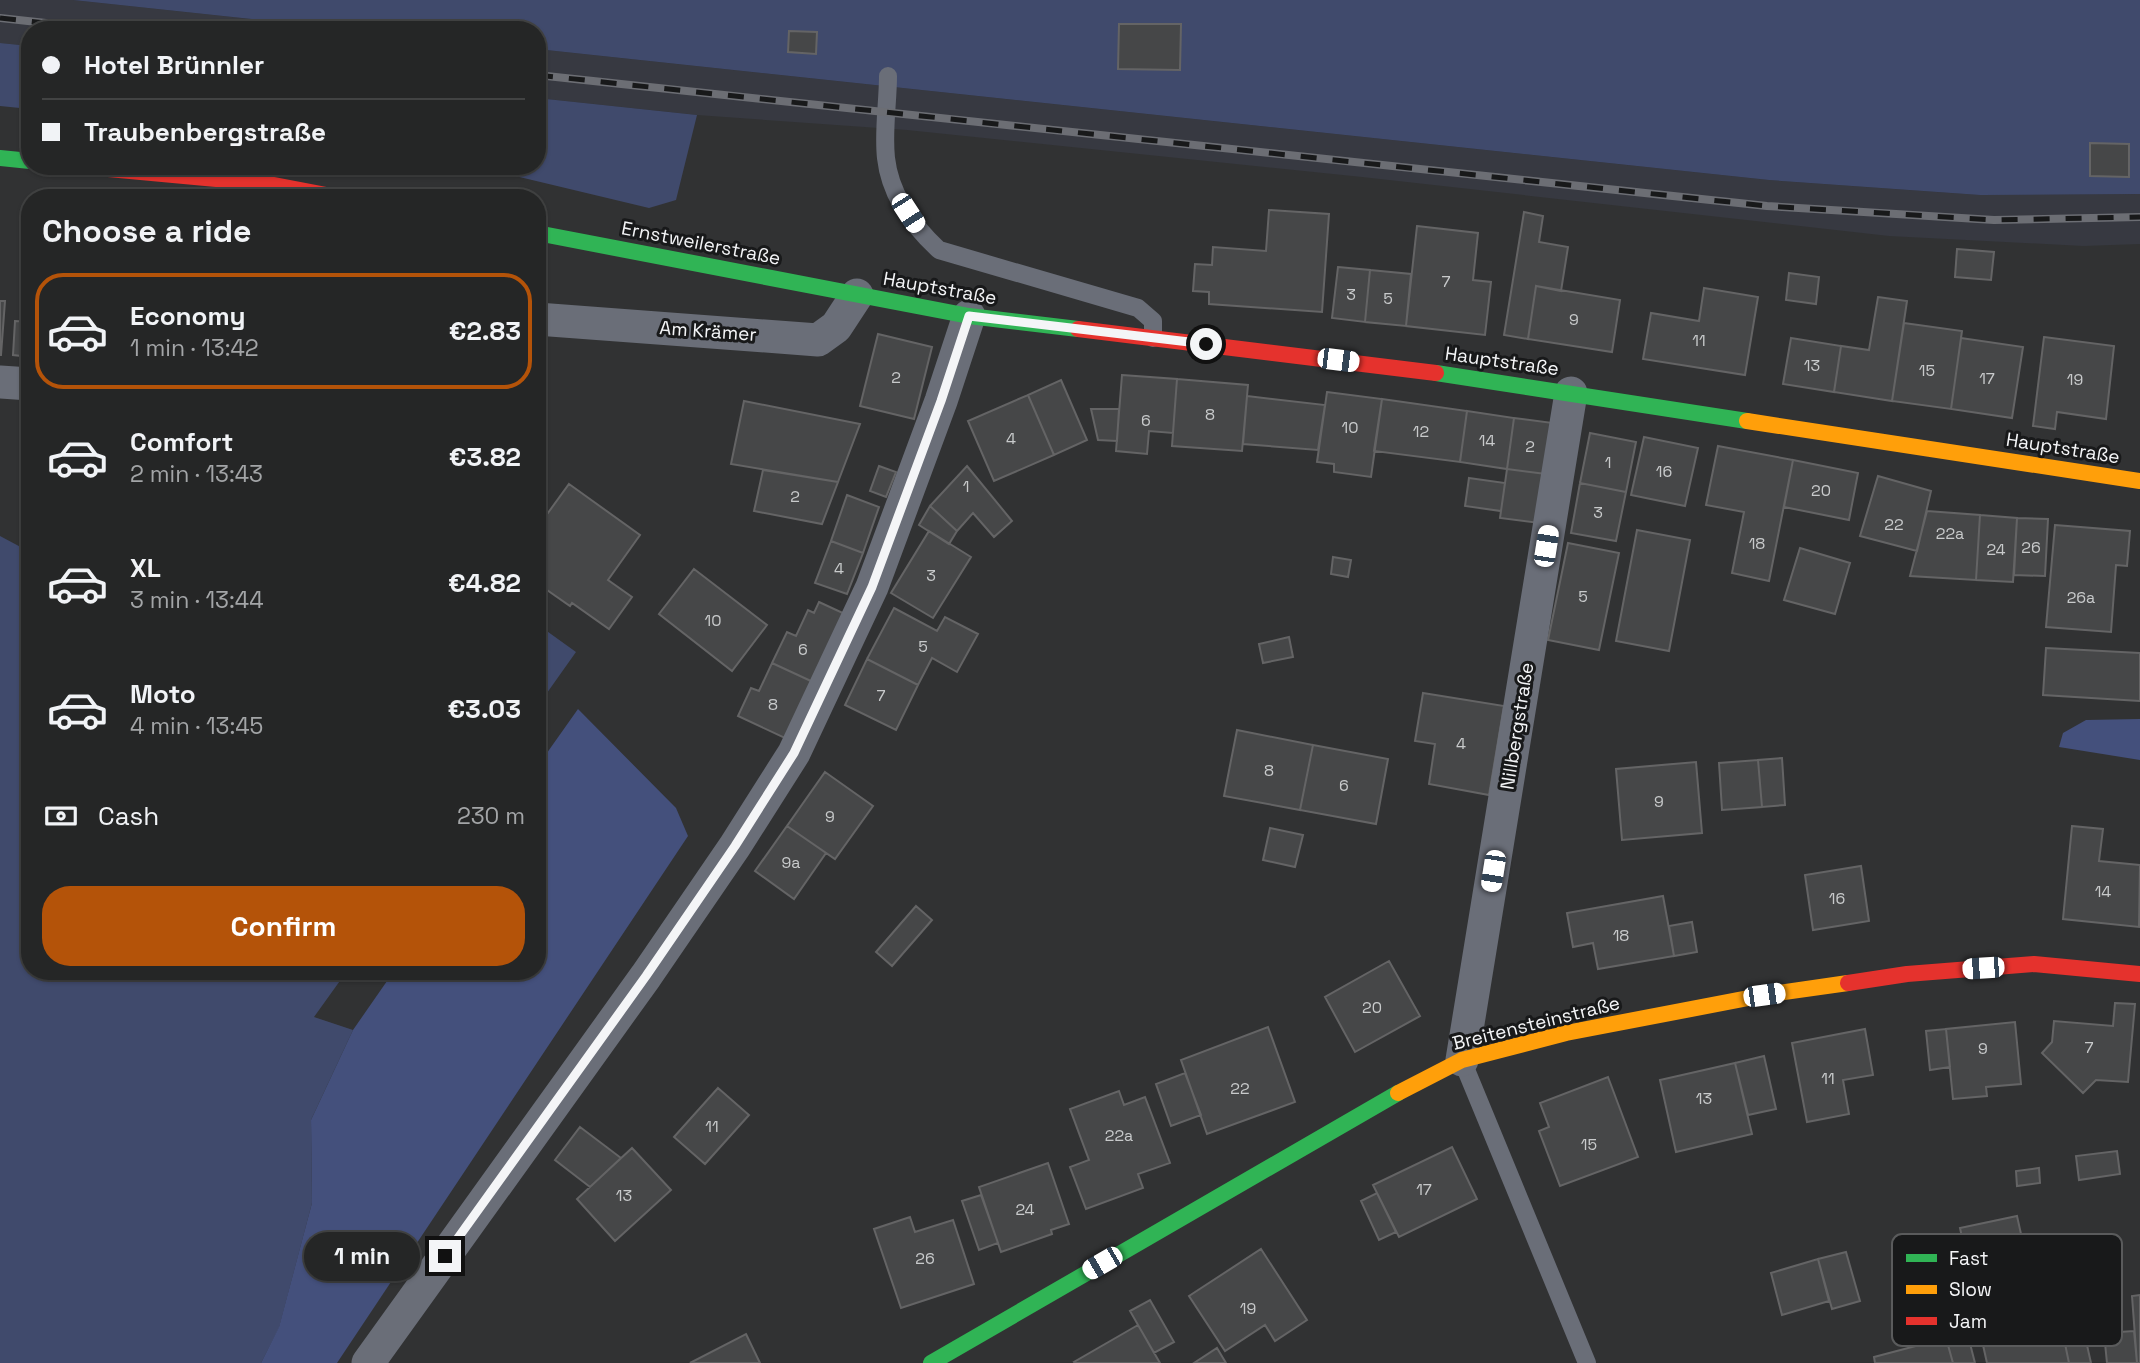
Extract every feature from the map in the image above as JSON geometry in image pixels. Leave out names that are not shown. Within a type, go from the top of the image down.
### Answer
[{"type":"main road","points":[[0,158],[21,160]]},
{"type":"main road","points":[[172,175],[295,189]]},
{"type":"main road","name":"Ernstweilerstraße","points":[[546,235],[857,295]]},
{"type":"main road","name":"Hauptstraße","points":[[857,295],[969,316],[1391,366],[2140,481]]},
{"type":"main road","name":"Breitensteinstraße","points":[[932,1363],[1378,1103],[1462,1060],[1566,1033],[1711,1005],[1908,974],[2034,964],[2140,975]]},
{"type":"street","name":"Am Krämer","points":[[546,320],[818,340],[836,327],[857,295]]},
{"type":"street","points":[[368,1363],[646,976],[735,846],[794,753],[872,587],[941,401],[969,316]]},
{"type":"street","points":[[0,382],[21,383]]},
{"type":"street","name":"Nillbergstraße","points":[[1462,1060],[1571,393]]},
{"type":"lane","points":[[888,76],[886,157],[894,191],[922,235],[939,250],[1138,308],[1153,321],[1153,338]]},
{"type":"lane","points":[[1462,1060],[1587,1363]]},
{"type":"shaded area","points":[[0,0],[73,0],[270,21],[21,21],[21,45],[0,43]]},
{"type":"shaded area","points":[[73,0],[2140,0],[2140,194],[1980,195],[1769,180],[546,50],[546,21],[270,21]]},
{"type":"shaded area","points":[[0,43],[21,45],[21,108],[0,106]]},
{"type":"shaded area","points":[[546,50],[1769,180],[1980,195],[2140,194],[2140,244],[2083,246],[1889,236],[1362,177],[907,130],[697,115],[546,99]]},
{"type":"shaded area","points":[[546,99],[697,115],[676,200],[649,208],[512,175],[546,175]]},
{"type":"shaded area","points":[[0,536],[21,547],[21,980],[341,980],[314,1017],[353,1030],[311,1120],[312,1203],[279,1328],[261,1363],[0,1363]]},
{"type":"shaded area","points":[[546,630],[576,652],[546,694]]},
{"type":"shaded area","points":[[578,709],[676,808],[688,836],[337,1363],[261,1363],[279,1327],[312,1203],[311,1120],[353,1030],[388,980],[546,980],[546,754]]},
{"type":"shaded area","points":[[2140,719],[2140,760],[2059,747],[2063,733],[2086,720]]},
{"type":"building","points":[[1119,24],[1181,24],[1180,70],[1118,69]]},
{"type":"building","points":[[789,31],[817,32],[816,54],[788,52]]},
{"type":"building","points":[[2090,143],[2129,144],[2129,177],[2090,176]]},
{"type":"building","points":[[1269,210],[1329,214],[1322,312],[1209,304],[1209,292],[1193,291],[1195,264],[1212,265],[1213,247],[1266,251]]},
{"type":"building","points":[[1524,212],[1543,216],[1539,242],[1568,247],[1561,291],[1536,286],[1528,339],[1504,335]]},
{"type":"building","points":[[1417,226],[1478,233],[1473,280],[1491,282],[1485,335],[1406,326]]},
{"type":"building","points":[[1957,249],[1994,252],[1991,280],[1955,277]]},
{"type":"building","points":[[1338,267],[1370,270],[1365,322],[1332,318]]},
{"type":"building","points":[[1370,270],[1411,274],[1406,326],[1365,322]]},
{"type":"building","points":[[1789,273],[1819,277],[1816,304],[1786,300]]},
{"type":"building","points":[[1536,286],[1620,300],[1612,352],[1528,339]]},
{"type":"building","points":[[1704,288],[1758,297],[1745,375],[1643,359],[1651,313],[1699,321]]},
{"type":"building","points":[[1878,297],[1907,301],[1892,401],[1834,392],[1841,346],[1869,350]]},
{"type":"building","points":[[0,301],[5,301],[1,355],[0,355]]},
{"type":"building","points":[[15,321],[21,321],[21,356],[13,355]]},
{"type":"building","points":[[1904,323],[1962,331],[1951,409],[1892,401]]},
{"type":"building","points":[[878,334],[932,347],[914,419],[860,406]]},
{"type":"building","points":[[2044,337],[2114,346],[2106,419],[2057,412],[2055,429],[2033,426]]},
{"type":"building","points":[[1791,338],[1841,346],[1834,392],[1783,384]]},
{"type":"building","points":[[1961,338],[2023,347],[2012,418],[1951,409]]},
{"type":"building","points":[[1122,375],[1177,379],[1173,433],[1149,431],[1147,454],[1116,451]]},
{"type":"building","points":[[1177,379],[1248,385],[1242,451],[1172,446]]},
{"type":"building","points":[[1061,380],[1087,440],[1054,455],[1028,395]]},
{"type":"building","points":[[1327,392],[1382,399],[1371,477],[1334,472],[1334,464],[1317,462]]},
{"type":"building","points":[[1028,395],[1054,455],[994,481],[968,421]]},
{"type":"building","points":[[1247,396],[1325,405],[1318,450],[1243,444]]},
{"type":"building","points":[[1382,399],[1467,411],[1460,462],[1374,451]]},
{"type":"building","points":[[744,401],[860,424],[838,482],[731,464]]},
{"type":"building","points":[[1091,409],[1119,409],[1117,441],[1098,440]]},
{"type":"building","points":[[1467,411],[1514,418],[1507,469],[1460,462]]},
{"type":"building","points":[[1514,418],[1553,423],[1546,474],[1507,469]]},
{"type":"building","points":[[1590,433],[1636,442],[1626,492],[1580,483]]},
{"type":"building","points":[[1644,437],[1698,448],[1685,506],[1631,495]]},
{"type":"building","points":[[1718,446],[1793,460],[1769,581],[1732,573],[1744,512],[1706,505]]},
{"type":"building","points":[[1793,460],[1858,473],[1849,520],[1784,507]]},
{"type":"building","points":[[879,466],[896,472],[886,497],[870,491]]},
{"type":"building","points":[[967,466],[1012,521],[994,537],[973,513],[957,531],[930,506]]},
{"type":"building","points":[[1507,469],[1546,474],[1539,523],[1500,518]]},
{"type":"building","points":[[763,470],[838,482],[822,524],[754,511]]},
{"type":"building","points":[[1878,476],[1931,491],[1917,551],[1860,536]]},
{"type":"building","points":[[1469,478],[1505,483],[1501,511],[1465,506]]},
{"type":"building","points":[[1580,483],[1626,492],[1616,541],[1571,533]]},
{"type":"building","points":[[569,484],[640,535],[608,580],[632,597],[609,629],[572,603],[570,606],[546,589],[546,516]]},
{"type":"building","points":[[847,495],[879,507],[863,553],[831,541]]},
{"type":"building","points":[[930,506],[957,531],[949,544],[919,525]]},
{"type":"building","points":[[1927,511],[1980,515],[1976,580],[1910,576]]},
{"type":"building","points":[[1980,515],[2017,518],[2013,582],[1976,580]]},
{"type":"building","points":[[2017,518],[2048,519],[2045,576],[2014,575]]},
{"type":"building","points":[[2055,525],[2130,531],[2127,566],[2116,565],[2111,632],[2046,627]]},
{"type":"building","points":[[1637,530],[1690,540],[1669,651],[1616,641]]},
{"type":"building","points":[[929,531],[971,557],[933,618],[891,593]]},
{"type":"building","points":[[831,541],[863,553],[847,594],[815,583]]},
{"type":"building","points":[[1568,543],[1619,553],[1599,650],[1548,640]]},
{"type":"building","points":[[1800,548],[1850,563],[1835,614],[1784,600]]},
{"type":"building","points":[[1333,557],[1351,560],[1348,577],[1331,574]]},
{"type":"building","points":[[694,569],[767,625],[732,671],[659,614]]},
{"type":"building","points":[[819,602],[845,614],[813,682],[772,663],[787,632],[796,636],[808,610],[814,613]]},
{"type":"building","points":[[894,608],[937,631],[945,617],[978,634],[957,672],[932,658],[918,685],[867,659]]},
{"type":"building","points":[[1289,637],[1293,657],[1263,663],[1259,644]]},
{"type":"building","points":[[2046,648],[2140,653],[2140,701],[2043,695]]},
{"type":"building","points":[[867,659],[918,685],[896,730],[845,705]]},
{"type":"building","points":[[772,663],[813,682],[787,739],[738,716],[751,688],[759,691]]},
{"type":"building","points":[[1423,693],[1504,706],[1489,795],[1429,784],[1435,744],[1415,741]]},
{"type":"building","points":[[1237,730],[1313,745],[1300,810],[1224,796]]},
{"type":"building","points":[[1313,745],[1388,759],[1376,824],[1300,810]]},
{"type":"building","points":[[1782,758],[1785,805],[1762,807],[1758,760]]},
{"type":"building","points":[[1758,760],[1762,807],[1722,810],[1719,763]]},
{"type":"building","points":[[1696,762],[1702,833],[1622,840],[1616,769]]},
{"type":"building","points":[[825,772],[873,806],[835,859],[787,826]]},
{"type":"building","points":[[787,826],[826,853],[794,899],[755,871]]},
{"type":"building","points":[[2072,826],[2103,829],[2099,861],[2140,865],[2139,927],[2063,919]]},
{"type":"building","points":[[1270,828],[1303,835],[1295,867],[1263,860]]},
{"type":"building","points":[[1861,866],[1869,921],[1813,930],[1805,875]]},
{"type":"building","points":[[1663,896],[1674,956],[1598,969],[1593,943],[1573,947],[1567,913]]},
{"type":"building","points":[[916,906],[932,920],[892,966],[876,952]]},
{"type":"building","points":[[1692,922],[1697,952],[1674,956],[1669,926]]},
{"type":"building","points":[[1389,961],[1420,1016],[1355,1052],[1325,997]]},
{"type":"building","points":[[2115,1003],[2135,1004],[2128,1082],[2096,1080],[2083,1093],[2042,1053],[2052,1042],[2054,1021],[2113,1026]]},
{"type":"building","points":[[2015,1022],[2021,1084],[1986,1087],[1987,1096],[1953,1099],[1946,1029]]},
{"type":"building","points":[[1268,1027],[1295,1102],[1207,1134],[1181,1060]]},
{"type":"building","points":[[1865,1029],[1873,1075],[1843,1080],[1849,1114],[1807,1122],[1792,1043]]},
{"type":"building","points":[[1946,1029],[1950,1067],[1930,1070],[1926,1031]]},
{"type":"building","points":[[1764,1056],[1776,1109],[1748,1115],[1735,1063]]},
{"type":"building","points":[[1735,1063],[1752,1134],[1676,1152],[1660,1080]]},
{"type":"building","points":[[1185,1073],[1201,1115],[1171,1126],[1156,1084]]},
{"type":"building","points":[[1608,1077],[1638,1157],[1560,1186],[1539,1131],[1549,1127],[1540,1103]]},
{"type":"building","points":[[718,1088],[749,1115],[705,1164],[674,1137]]},
{"type":"building","points":[[1119,1091],[1124,1105],[1145,1097],[1170,1163],[1138,1174],[1143,1188],[1086,1209],[1070,1167],[1089,1160],[1070,1109]]},
{"type":"building","points":[[580,1127],[621,1158],[590,1187],[555,1160]]},
{"type":"building","points":[[1452,1147],[1477,1199],[1399,1237],[1373,1185]]},
{"type":"building","points":[[632,1148],[671,1190],[615,1241],[577,1199]]},
{"type":"building","points":[[2117,1151],[2120,1174],[2079,1180],[2076,1156]]},
{"type":"building","points":[[1048,1163],[1069,1224],[1051,1230],[1052,1234],[1001,1252],[979,1187]]},
{"type":"building","points":[[2039,1168],[2040,1183],[2017,1186],[2016,1171]]},
{"type":"building","points":[[1377,1193],[1396,1232],[1379,1240],[1361,1201]]},
{"type":"building","points":[[981,1195],[998,1243],[979,1250],[962,1201]]},
{"type":"building","points":[[2017,1216],[2021,1234],[1961,1234],[1960,1228]]},
{"type":"building","points":[[910,1217],[915,1232],[953,1220],[974,1284],[901,1308],[874,1229]]},
{"type":"building","points":[[1261,1249],[1307,1320],[1275,1341],[1265,1325],[1225,1351],[1189,1296]]},
{"type":"building","points":[[1846,1252],[1860,1301],[1832,1309],[1818,1259]]},
{"type":"building","points":[[1818,1259],[1829,1301],[1782,1315],[1771,1273]]},
{"type":"building","points":[[2140,1295],[2140,1363],[2137,1363],[2132,1296]]},
{"type":"building","points":[[1150,1300],[1174,1342],[1154,1353],[1130,1311]]},
{"type":"building","points":[[1138,1325],[1160,1363],[1074,1362]]},
{"type":"building","points":[[2134,1331],[2137,1363],[2107,1363],[2105,1346],[2122,1346],[2122,1332]]},
{"type":"building","points":[[746,1334],[760,1363],[690,1363]]},
{"type":"building","points":[[1916,1346],[1948,1346],[1953,1363],[1875,1363],[1874,1357]]},
{"type":"building","points":[[1948,1346],[1971,1346],[1975,1363],[1953,1363]]},
{"type":"building","points":[[1983,1346],[2065,1346],[2069,1363],[1987,1363]]},
{"type":"building","points":[[2065,1346],[2087,1346],[2091,1363],[2069,1363]]},
{"type":"building","points":[[1217,1348],[1226,1363],[1194,1363]]},
{"type":"railway","points":[[0,18],[28,21]]},
{"type":"railway","points":[[546,76],[1767,206],[1994,220],[2140,217]]},
{"type":"traffic: fast","points":[[0,158],[21,160]]},
{"type":"traffic: fast","points":[[546,235],[969,316],[1078,329]]},
{"type":"traffic: fast","points":[[1436,373],[1747,421]]},
{"type":"traffic: fast","points":[[931,1363],[1398,1093]]},
{"type":"traffic: slow","points":[[1747,421],[2140,481]]},
{"type":"traffic: slow","points":[[1398,1093],[1462,1060],[1566,1033],[1764,995],[1848,983]]},
{"type":"traffic: jam","points":[[172,175],[295,189]]},
{"type":"traffic: jam","points":[[1078,329],[1436,373]]},
{"type":"traffic: jam","points":[[1848,983],[1907,974],[2034,964],[2140,974]]},
{"type":"route","points":[[445,1256],[646,976],[735,846],[794,753],[872,587],[941,401],[969,316],[1206,344]]}]
